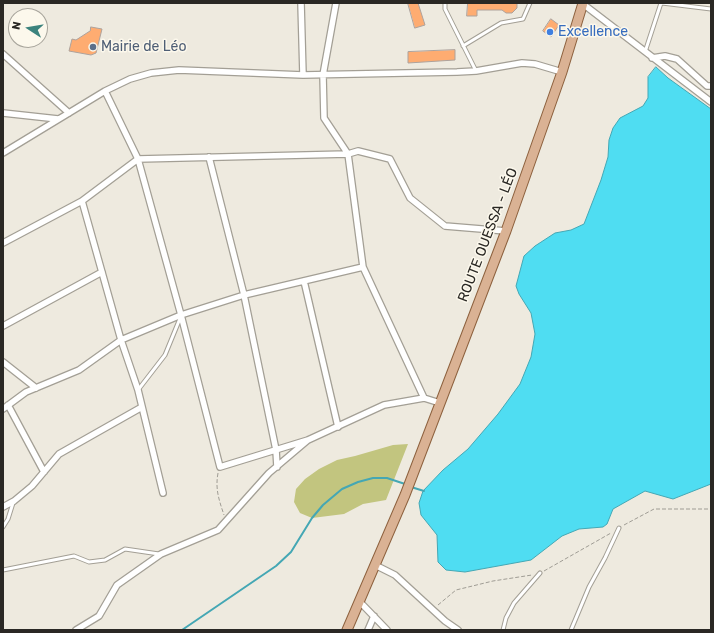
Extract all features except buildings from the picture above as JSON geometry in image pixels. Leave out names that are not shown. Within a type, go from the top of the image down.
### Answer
[{"type":"main road","name":"ROUTE OUESSA - LÉO","points":[[347,630],[405,495],[506,231],[562,72],[583,4]]},
{"type":"street","points":[[301,3],[303,75]]},
{"type":"street","points":[[336,3],[324,75],[324,118],[348,154],[363,267],[424,398]]},
{"type":"street","points":[[583,4],[711,102]]},
{"type":"street","points":[[3,54],[69,113]]},
{"type":"street","points":[[652,58],[665,56],[677,59],[708,86],[711,86]]},
{"type":"street","points":[[3,153],[105,91],[130,79],[150,74],[179,70],[303,75],[476,71],[522,63],[535,64],[562,72]]},
{"type":"street","points":[[105,91],[138,159],[181,315],[220,467],[308,440],[384,405],[424,398],[440,403]]},
{"type":"street","points":[[3,113],[59,119]]},
{"type":"street","points":[[3,243],[82,201],[138,159],[348,154],[358,151],[390,159],[410,198],[445,226],[506,231]]},
{"type":"street","points":[[209,157],[244,295],[276,450],[277,467]]},
{"type":"street","points":[[82,201],[121,340],[138,390],[163,493]]},
{"type":"street","points":[[44,472],[6,407],[26,392],[78,370],[121,340],[181,315],[244,295],[363,267]]},
{"type":"street","points":[[3,326],[102,272]]},
{"type":"street","points":[[304,281],[338,427]]},
{"type":"street","points":[[3,362],[36,388]]},
{"type":"street","points":[[3,508],[32,486],[59,454],[142,407]]},
{"type":"street","points":[[76,630],[99,616],[117,585],[161,554],[218,530],[269,473],[308,440]]},
{"type":"street","points":[[374,565],[396,575],[433,610],[458,630]]},
{"type":"street","points":[[359,601],[387,630]]},
{"type":"street","points":[[368,630],[374,616]]},
{"type":"lane","points":[[445,3],[445,9],[476,71]]},
{"type":"lane","points":[[464,46],[501,23],[523,20],[530,3]]},
{"type":"lane","points":[[645,52],[662,3],[711,9]]},
{"type":"lane","points":[[138,390],[165,355],[181,315]]},
{"type":"lane","points":[[3,527],[8,519],[14,501]]},
{"type":"lane","points":[[572,630],[589,587],[619,528]]},
{"type":"lane","points":[[3,570],[74,556],[89,562],[105,560],[125,549],[161,554]]},
{"type":"lane","points":[[503,630],[506,618],[514,602],[540,573]]},
{"type":"path","points":[[220,467],[216,481],[217,495],[226,521]]},
{"type":"path","points":[[433,610],[456,590],[493,581],[540,573],[654,509],[711,509]]},
{"type":"green space","points":[[408,444],[386,500],[363,504],[344,514],[312,518],[300,513],[294,502],[296,489],[305,479],[319,469],[337,460],[393,445]]},
{"type":"water","points":[[656,67],[668,78],[711,109],[711,484],[673,499],[645,491],[613,509],[607,524],[603,527],[579,529],[562,536],[531,560],[465,572],[446,570],[438,562],[437,535],[421,515],[419,503],[423,491],[443,470],[468,449],[498,414],[520,384],[531,357],[535,334],[531,313],[519,294],[516,286],[524,256],[535,246],[555,233],[571,230],[584,224],[608,157],[609,140],[613,128],[620,118],[643,106],[648,98],[648,77]]},
{"type":"waterway","points":[[182,630],[276,566],[291,552],[312,518],[323,505],[342,489],[358,482],[373,478],[387,478],[405,484]]},
{"type":"waterway","points":[[411,487],[424,491]]},
{"type":"place","name":"Excellence","points":[[550,32]]},
{"type":"place","name":"Mairie de Léo","points":[[93,47]]}]
